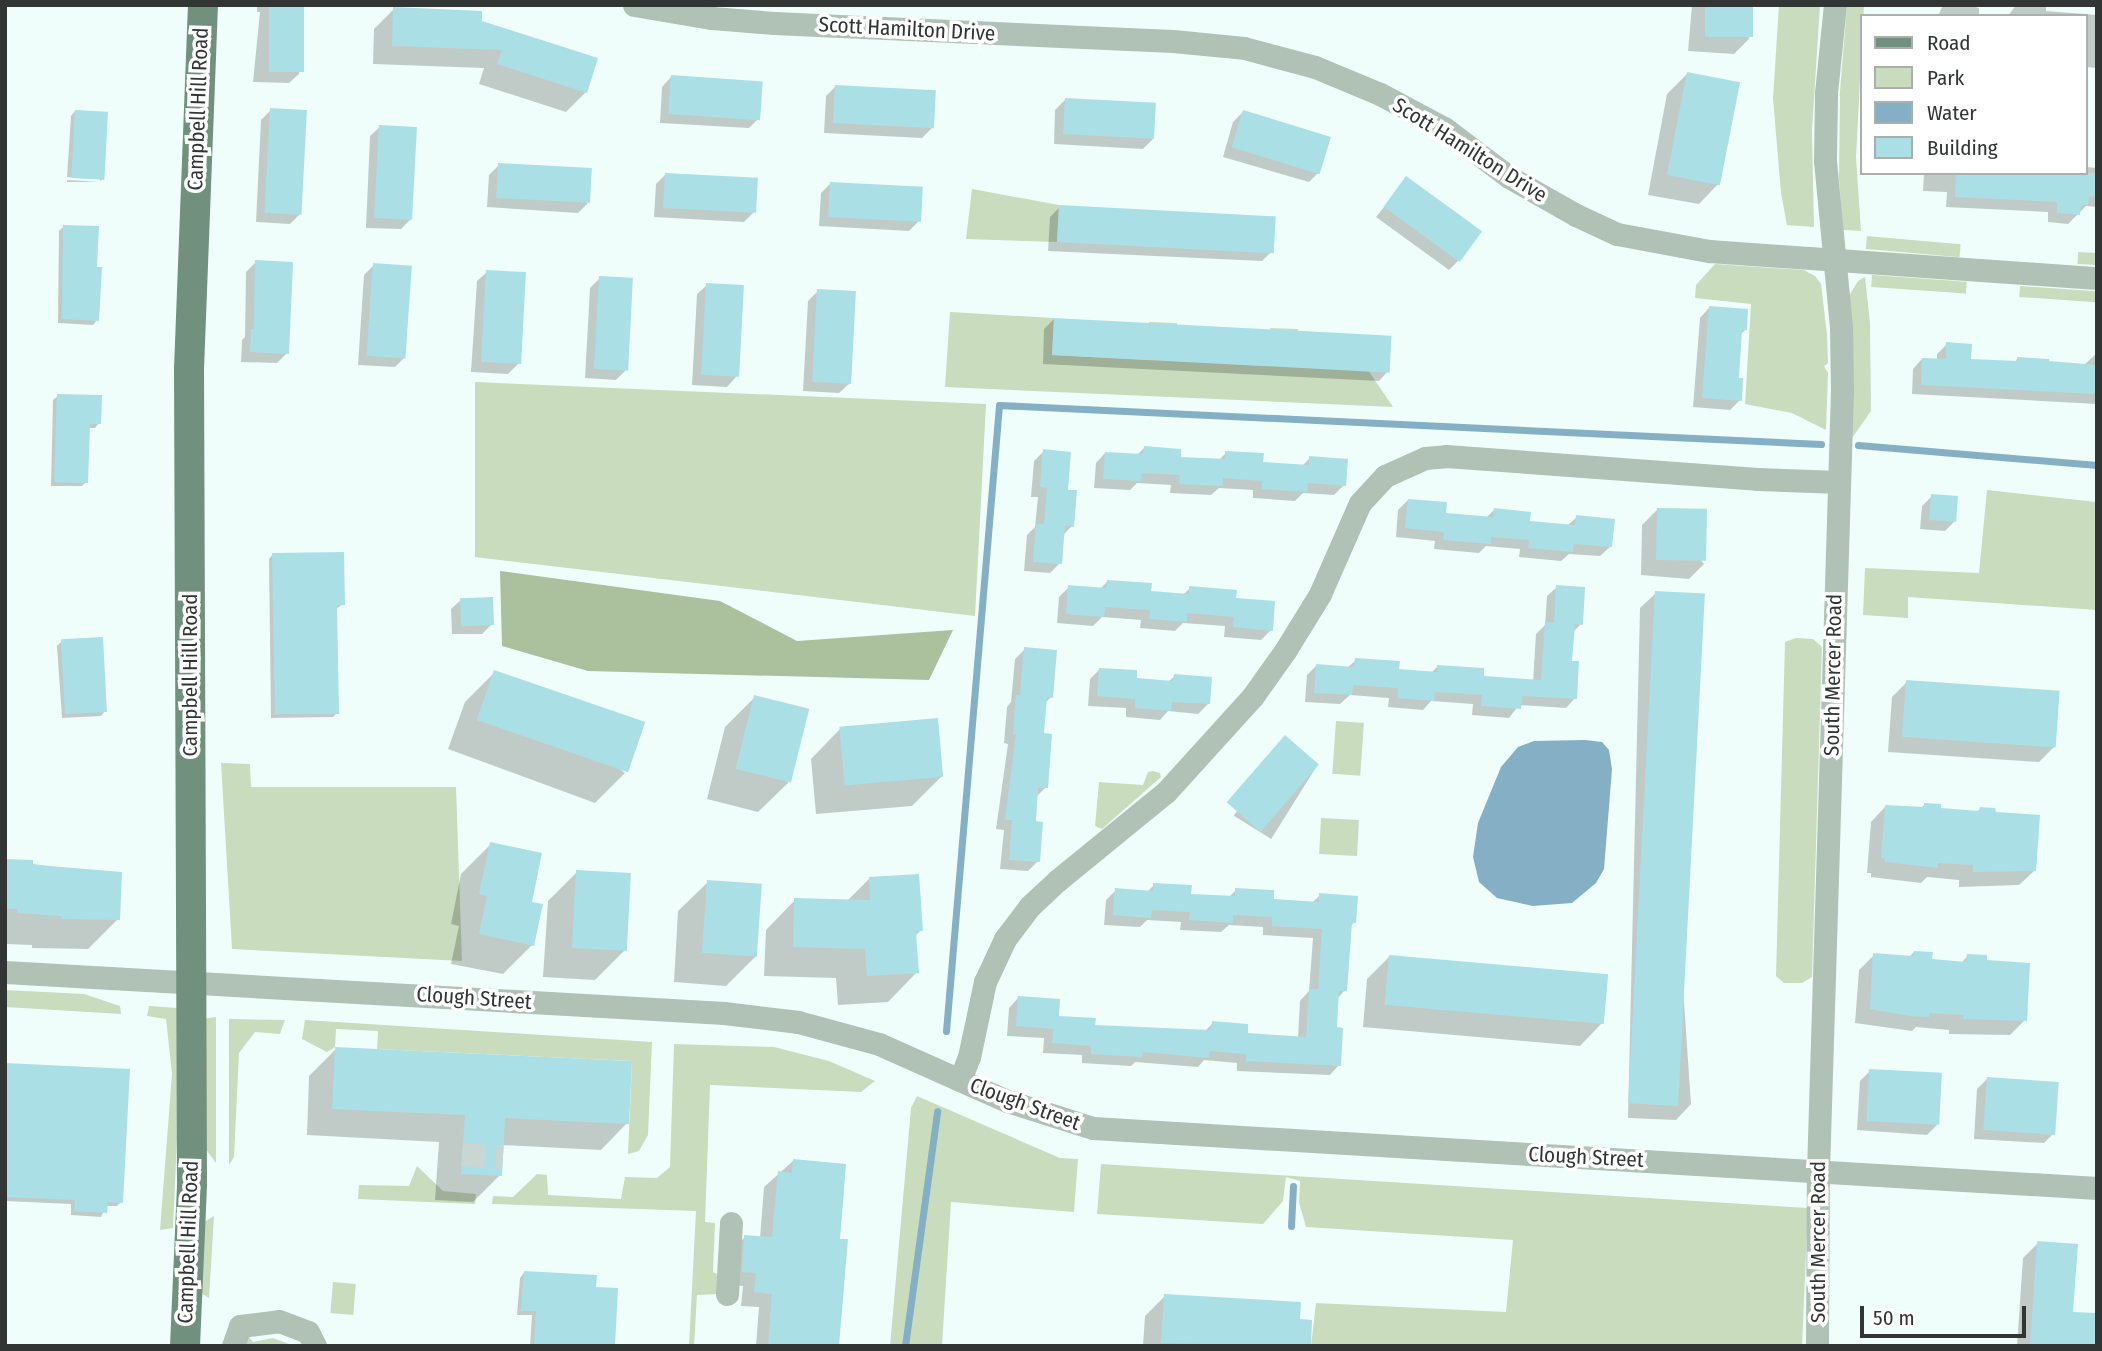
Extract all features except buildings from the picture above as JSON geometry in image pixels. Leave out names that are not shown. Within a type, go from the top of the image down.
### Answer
[{"type":"main road","name":"Campbell Hill Road","points":[[185,1346],[192,1182],[188,369],[203,5]]},
{"type":"street","name":"Scott Hamilton Drive","points":[[634,5],[712,18],[774,23],[1173,41],[1244,48],[1315,66],[1380,94],[1444,128],[1509,177],[1576,215],[1617,234],[1709,251],[2097,278]]},
{"type":"street","name":"South Mercer Road","points":[[1817,1346],[1818,1171],[1839,482],[1841,327],[1825,160],[1826,93],[1835,5]]},
{"type":"street","points":[[960,1080],[969,1057],[985,982],[1005,939],[1030,906],[1058,880],[1166,792],[1253,696],[1321,594],[1360,503],[1385,475],[1425,458],[1446,456],[1757,480],[1839,482]]},
{"type":"street","name":"Clough Street","points":[[5,972],[761,1017],[847,1033],[1007,1101],[1093,1128],[2097,1188]]},
{"type":"street","points":[[727,1294],[732,1223]]},
{"type":"street","points":[[233,1346],[240,1326],[279,1321],[308,1332],[315,1346]]},
{"type":"green space","points":[[1779,5],[1820,5],[1812,131],[1814,227],[1787,225],[1781,193],[1773,98]]},
{"type":"green space","points":[[1847,5],[1864,5],[1864,14],[1860,14],[1856,157],[1861,231],[1843,230],[1839,178],[1840,91]]},
{"type":"green space","points":[[972,189],[1059,205],[1057,242],[966,239]]},
{"type":"green space","points":[[1867,236],[1961,244],[1960,257],[1866,249]]},
{"type":"green space","points":[[2078,252],[2097,253],[2096,265],[2077,264]]},
{"type":"green space","points":[[1715,264],[1804,270],[1815,276],[1821,284],[1828,363],[1824,366],[1828,373],[1826,430],[1792,413],[1745,404],[1751,304],[1695,298],[1696,285]]},
{"type":"green space","points":[[1872,275],[1967,282],[1966,294],[1871,287]]},
{"type":"green space","points":[[1865,277],[1870,323],[1871,411],[1852,438],[1849,296],[1858,281]]},
{"type":"green space","points":[[2020,286],[2097,291],[2096,302],[2019,297]]},
{"type":"green space","points":[[950,312],[1054,318],[1052,355],[1147,360],[1149,322],[1177,323],[1176,361],[1268,366],[1270,328],[1298,329],[1296,367],[1368,370],[1393,407],[945,387]]},
{"type":"green space","points":[[475,382],[986,404],[975,616],[475,557]]},
{"type":"green space","points":[[1987,490],[2097,502],[2097,610],[1908,597],[1908,618],[1863,615],[1865,568],[1979,573]]},
{"type":"green space","points":[[500,571],[720,601],[797,641],[953,630],[929,680],[588,671],[502,646]]},
{"type":"green space","points":[[1796,638],[1813,639],[1822,647],[1812,977],[1802,983],[1784,983],[1776,976],[1785,642]]},
{"type":"green space","points":[[1336,721],[1364,723],[1360,776],[1332,774]]},
{"type":"green space","points":[[221,763],[250,764],[251,787],[456,787],[462,961],[232,949]]},
{"type":"green space","points":[[1148,772],[1160,773],[1161,777],[1102,829],[1095,826],[1099,782],[1143,785]]},
{"type":"green space","points":[[1321,818],[1359,820],[1357,856],[1319,854]]},
{"type":"green space","points":[[5,990],[84,994],[120,1006],[121,1014],[5,1007]]},
{"type":"green space","points":[[149,1006],[178,1008],[181,1051],[173,1228],[160,1230],[172,1074],[166,1019],[147,1016]]},
{"type":"green space","points":[[216,1017],[216,1163],[202,1144],[203,1019]]},
{"type":"green space","points":[[229,1019],[285,1020],[280,1034],[255,1032],[239,1053],[234,1157],[229,1165]]},
{"type":"green space","points":[[305,1020],[652,1042],[648,1135],[639,1151],[628,1154],[632,1061],[377,1049],[378,1031],[336,1029],[335,1047],[327,1052],[302,1039]]},
{"type":"green space","points":[[674,1044],[774,1047],[829,1061],[875,1081],[861,1092],[710,1085],[705,1222],[715,1223],[713,1272],[719,1275],[719,1294],[697,1295],[694,1346],[689,1346],[696,1211],[492,1204],[493,1196],[513,1197],[537,1174],[547,1175],[548,1195],[621,1199],[625,1177],[657,1178],[670,1167]]},
{"type":"green space","points":[[917,1096],[1060,1158],[1078,1159],[1074,1212],[951,1202],[942,1346],[890,1346],[911,1108]]},
{"type":"green space","points":[[1101,1164],[1808,1208],[1802,1346],[1311,1346],[1316,1303],[1506,1312],[1513,1240],[1306,1227],[1299,1202],[1300,1181],[1286,1177],[1283,1201],[1263,1224],[1097,1214]]},
{"type":"green space","points":[[417,1166],[443,1191],[476,1194],[475,1204],[358,1199],[359,1185],[409,1186]]},
{"type":"green space","points":[[214,1216],[209,1298],[201,1293],[204,1222]]},
{"type":"green space","points":[[333,1282],[356,1284],[353,1315],[330,1313]]},
{"type":"green space","points":[[247,1334],[253,1342],[273,1338],[289,1344],[238,1346]]},
{"type":"water","points":[[1534,741],[1602,742],[1609,750],[1612,769],[1604,869],[1596,883],[1572,903],[1533,906],[1497,898],[1479,882],[1473,857],[1478,823],[1501,767],[1518,747]]},
{"type":"waterway","points":[[946,1031],[999,405],[1821,444]]},
{"type":"waterway","points":[[1858,445],[2097,465]]},
{"type":"waterway","points":[[905,1346],[937,1111]]},
{"type":"waterway","points":[[1291,1226],[1293,1186]]},
{"type":"tunnel","points":[[462,1154],[503,1157]]}]
